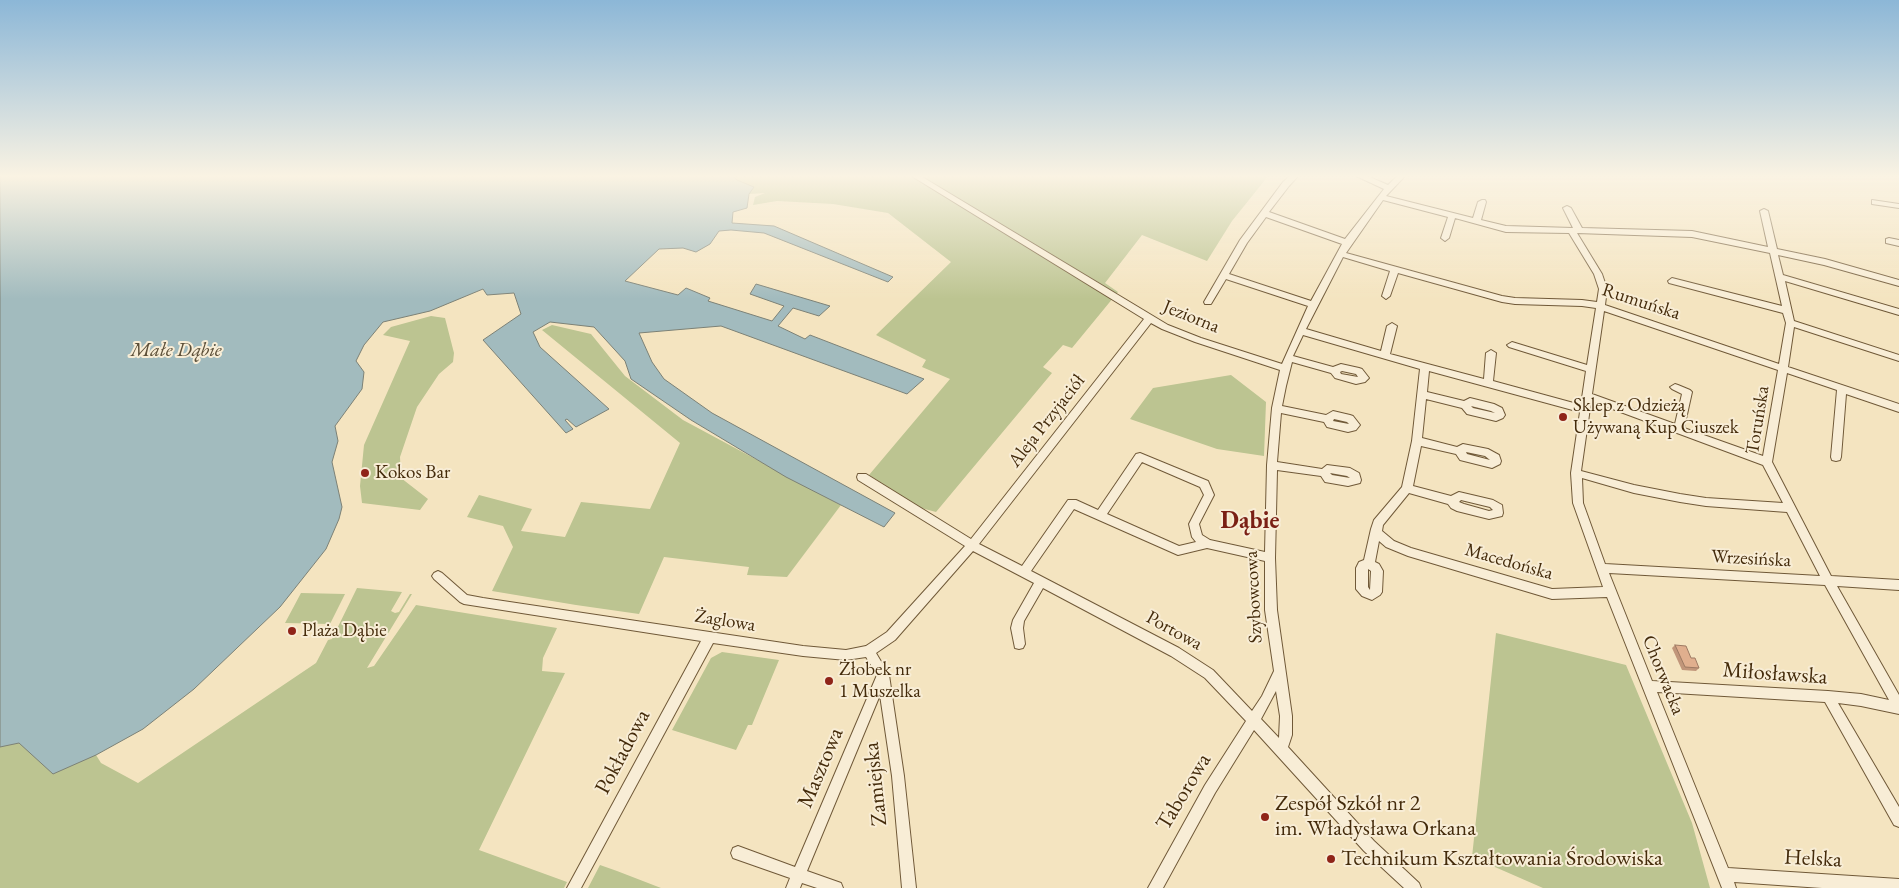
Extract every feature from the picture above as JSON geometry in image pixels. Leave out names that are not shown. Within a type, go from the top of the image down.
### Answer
[{"type":"street","name":"Jeziorna","points":[[983,216],[1149,319],[1198,340],[1286,363]]},
{"type":"street","points":[[1208,302],[1243,242],[1262,216]]},
{"type":"street","points":[[1274,216],[1347,243]]},
{"type":"street","name":"Szybowcowa","points":[[1281,749],[1286,735],[1286,716],[1271,610],[1270,558],[1272,465],[1277,408],[1286,363],[1301,330],[1347,243],[1367,216]]},
{"type":"street","points":[[1445,238],[1452,216]]},
{"type":"street","points":[[1454,216],[1506,229],[1679,233],[1825,262],[1899,284]]},
{"type":"street","points":[[1476,222],[1478,216]]},
{"type":"street","name":"Chorwacka","points":[[1569,216],[1598,274],[1603,289],[1576,473],[1578,503],[1610,592],[1726,882]]},
{"type":"street","name":"Toruńska","points":[[1765,216],[1781,277],[1790,323],[1767,462],[1789,508],[1828,580]]},
{"type":"street","points":[[1889,241],[1899,243]]},
{"type":"street","name":"Rumuńska","points":[[1341,254],[1502,299],[1531,302],[1582,303],[1600,306],[1899,408]]},
{"type":"street","points":[[1386,296],[1395,269]]},
{"type":"street","points":[[1224,275],[1313,305]]},
{"type":"street","points":[[1781,277],[1899,312]]},
{"type":"street","points":[[1672,281],[1788,311]]},
{"type":"street","name":"Aleja Przyjaciół","points":[[972,545],[1149,319]]},
{"type":"street","points":[[1790,323],[1899,358]]},
{"type":"street","points":[[1385,355],[1392,326]]},
{"type":"street","points":[[1301,330],[1425,367],[1584,409]]},
{"type":"street","points":[[1512,345],[1591,369]]},
{"type":"street","points":[[1488,383],[1492,353]]},
{"type":"street","points":[[1286,363],[1334,371]]},
{"type":"street","points":[[1369,564],[1378,523],[1407,488],[1417,441],[1425,367]]},
{"type":"street","points":[[1675,387],[1688,392],[1679,430]]},
{"type":"street","points":[[1836,457],[1842,388]]},
{"type":"street","points":[[1422,394],[1465,405]]},
{"type":"street","points":[[1587,396],[1767,462]]},
{"type":"street","points":[[1277,408],[1327,419]]},
{"type":"street","points":[[1417,441],[1459,451]]},
{"type":"street","points":[[1101,515],[1140,457],[1204,484],[1209,495],[1194,524],[1197,537],[1207,544],[1270,558]]},
{"type":"street","points":[[1272,465],[1324,473]]},
{"type":"street","points":[[1576,473],[1634,489],[1680,498],[1706,502],[1789,508]]},
{"type":"street","name":"Portowa","points":[[862,477],[972,545],[1194,663],[1220,684],[1369,846],[1414,888]]},
{"type":"street","points":[[1407,488],[1452,500]]},
{"type":"street","points":[[1024,572],[1072,504],[1101,515],[1178,551],[1207,544]]},
{"type":"street","name":"Macedońska","points":[[1376,529],[1378,534],[1390,544],[1400,549],[1552,594],[1610,592]]},
{"type":"street","name":"Żaglowa","points":[[438,576],[464,599],[846,655],[870,651],[891,636],[972,545]]},
{"type":"street","name":"Wrzesińska","points":[[1601,568],[1899,585]]},
{"type":"street","name":"Miłosławska","points":[[1828,580],[1899,708]]},
{"type":"street","points":[[1019,644],[1017,628],[1019,620],[1042,582]]},
{"type":"street","name":"Pokładowa","points":[[574,888],[710,636]]},
{"type":"street","points":[[870,651],[883,675]]},
{"type":"street","name":"Szybowcowa","points":[[1254,720],[1277,678],[1278,668]]},
{"type":"street","name":"Masztowa","points":[[796,882],[883,675]]},
{"type":"street","name":"Zamiejska","points":[[883,675],[898,776],[909,888]]},
{"type":"street","name":"Miłosławska","points":[[1648,686],[1828,697],[1861,700],[1899,708]]},
{"type":"street","points":[[1828,697],[1899,820]]},
{"type":"street","name":"Taborowa","points":[[1155,888],[1210,790],[1254,720]]},
{"type":"street","points":[[738,853],[796,882],[836,888]]},
{"type":"street","name":"Helska","points":[[1726,882],[1899,886]]},
{"type":"green space","points":[[892,216],[1236,216],[1207,261],[1142,235],[1105,283],[1118,292],[1072,348],[1063,345],[1043,367],[1052,373],[936,512],[921,508],[869,475],[950,379],[922,367],[926,360],[876,335],[951,262]]},
{"type":"green space","points":[[431,316],[445,318],[454,353],[453,362],[439,374],[417,407],[400,457],[401,478],[428,499],[420,510],[362,503],[360,486],[364,445],[410,341],[383,335],[391,327]]},
{"type":"green space","points":[[552,325],[591,334],[625,376],[683,420],[841,505],[787,577],[747,575],[749,567],[664,557],[639,614],[492,591],[513,547],[503,526],[467,517],[479,495],[532,509],[521,531],[565,537],[581,502],[650,509],[680,443],[542,330]]},
{"type":"green space","points":[[1231,375],[1266,402],[1264,456],[1217,449],[1130,419],[1153,388]]},
{"type":"green space","points":[[357,588],[402,592],[391,611],[395,613],[399,612],[410,594],[412,594],[367,668],[374,666],[416,605],[557,628],[543,658],[542,671],[565,673],[479,850],[567,882],[564,888],[0,888],[0,726],[96,755],[101,763],[138,783],[316,663],[328,640],[332,639]]},
{"type":"green space","points":[[301,593],[345,594],[330,624],[285,623]]},
{"type":"green space","points":[[1496,633],[1626,665],[1692,823],[1710,888],[1543,888],[1472,857]]},
{"type":"green space","points":[[722,652],[779,660],[752,725],[748,725],[736,750],[672,730],[711,658]]},
{"type":"green space","points":[[600,865],[617,871],[661,888],[588,888]]},
{"type":"water","name":"Małe Dąbie","points":[[0,216],[733,216],[732,223],[774,226],[893,277],[888,282],[764,233],[731,230],[719,231],[710,244],[696,252],[683,248],[659,249],[625,281],[678,295],[686,288],[710,298],[708,301],[772,321],[784,306],[750,294],[756,284],[830,306],[819,316],[793,308],[778,326],[805,339],[810,335],[924,379],[907,394],[721,326],[639,333],[652,362],[664,379],[712,413],[895,513],[884,527],[786,477],[691,420],[631,379],[625,361],[594,327],[550,322],[533,332],[540,347],[609,409],[576,427],[567,419],[565,420],[573,429],[566,433],[483,340],[521,314],[514,293],[487,295],[483,289],[430,311],[383,322],[364,345],[356,361],[364,372],[362,389],[335,426],[338,441],[332,462],[342,507],[326,549],[280,607],[194,689],[143,729],[96,755],[53,774],[19,743],[0,747]]},
{"type":"building","points":[[1675,645],[1686,646],[1691,658],[1695,658],[1699,668],[1685,667]]},
{"type":"place","name":"Sklep z Odzieżą Używaną Kup Ciuszek","points":[[1563,417]]},
{"type":"place","name":"Kokos Bar","points":[[365,473]]},
{"type":"place","name":"Plaża Dąbie","points":[[292,631]]},
{"type":"place","name":"Żłobek nr 1 Muszelka","points":[[829,681]]},
{"type":"place","name":"Zespół Szkół nr 2 im. Władysława Orkana","points":[[1265,817]]},
{"type":"place","name":"Technikum Kształtowania Środowiska","points":[[1331,859]]},
{"type":"district","name":"Dąbie","points":[[1250,521]]}]
